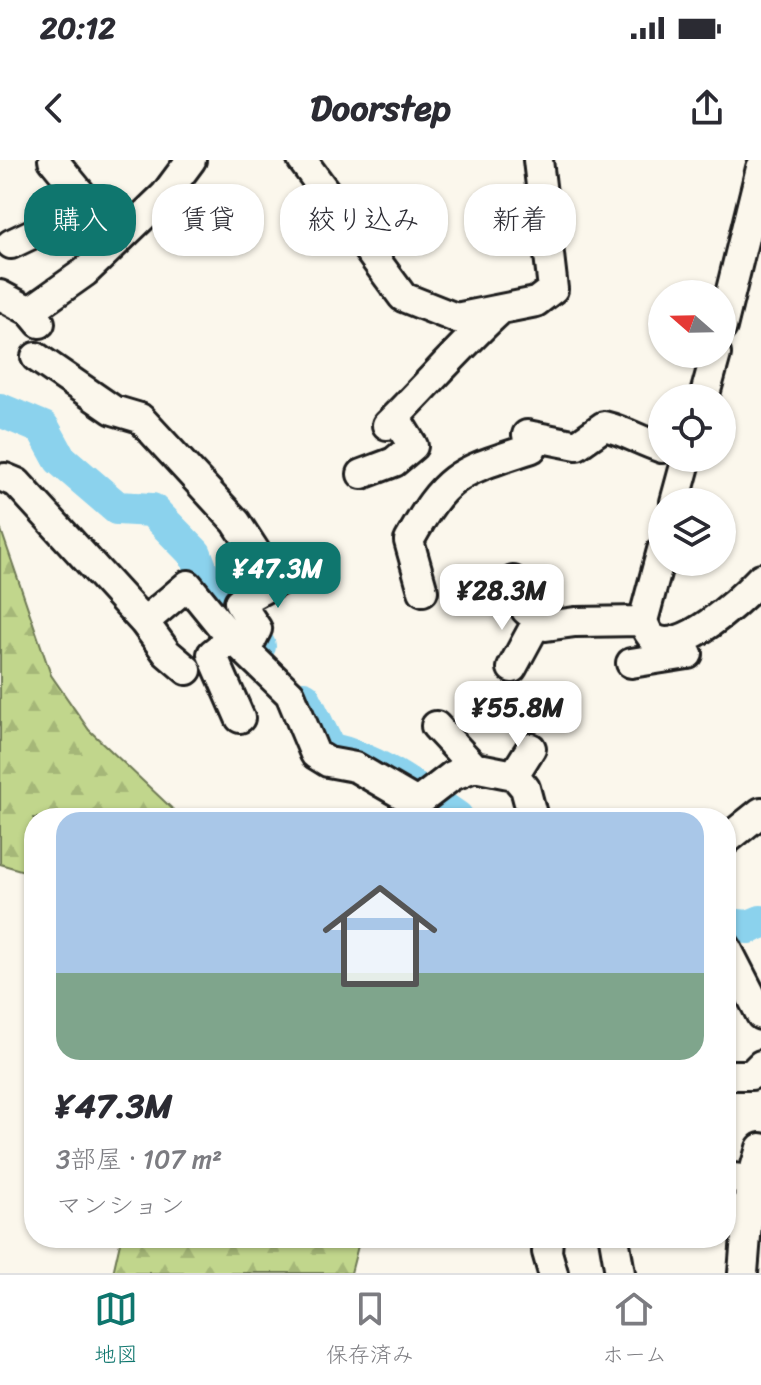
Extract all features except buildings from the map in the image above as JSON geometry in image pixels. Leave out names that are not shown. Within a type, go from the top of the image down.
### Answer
[{"type":"street","points":[[11,244],[95,211],[53,160]]},
{"type":"street","points":[[0,295],[35,317],[165,195],[191,160]]},
{"type":"street","points":[[302,160],[403,297],[456,318],[536,302],[553,289],[538,160]]},
{"type":"street","points":[[734,280],[761,168]]},
{"type":"street","points":[[362,474],[394,462],[413,446],[391,421],[426,388],[453,352],[500,309]]},
{"type":"street","points":[[36,357],[113,410],[140,418],[236,522],[275,582]]},
{"type":"street","points":[[423,591],[409,541],[431,501],[464,470],[532,448],[541,434],[577,445],[604,426],[627,431],[633,438],[648,443]]},
{"type":"street","points":[[5,478],[17,483],[144,622],[167,653],[187,670]]},
{"type":"street","points":[[240,718],[212,654],[239,644],[257,629],[239,602],[316,560]]},
{"type":"street","points":[[655,576],[643,621],[652,637],[666,643],[686,640],[761,578]]},
{"type":"street","points":[[513,581],[526,610],[546,626],[575,622],[643,621]]},
{"type":"street","points":[[144,622],[188,585],[239,644],[290,694],[315,754],[328,762],[355,767],[417,803],[452,776],[474,767],[514,775],[525,788],[530,808]]},
{"type":"street","points":[[631,663],[685,656],[711,639],[733,616],[727,608]]},
{"type":"street","points":[[512,668],[538,620]]},
{"type":"street","points":[[436,726],[474,767]]},
{"type":"street","points":[[514,775],[531,748]]},
{"type":"street","points":[[736,832],[761,812]]},
{"type":"street","points":[[736,966],[761,1015]]},
{"type":"street","points":[[736,1075],[751,1075],[761,1065]]},
{"type":"street","points":[[743,1273],[739,1180],[761,1148]]},
{"type":"street","points":[[547,1248],[553,1273]]},
{"type":"street","points":[[616,1248],[620,1273]]},
{"type":"green space","points":[[0,527],[51,675],[89,730],[171,808],[24,808],[24,871],[0,864]]},
{"type":"green space","points":[[119,1248],[357,1248],[351,1273],[113,1273]]},
{"type":"waterway","points":[[0,410],[43,428],[60,459],[117,508],[152,510],[195,554],[207,586],[259,646]]},
{"type":"waterway","points":[[304,698],[329,749],[380,768],[443,808]]},
{"type":"waterway","points":[[736,926],[749,927],[761,922]]}]
